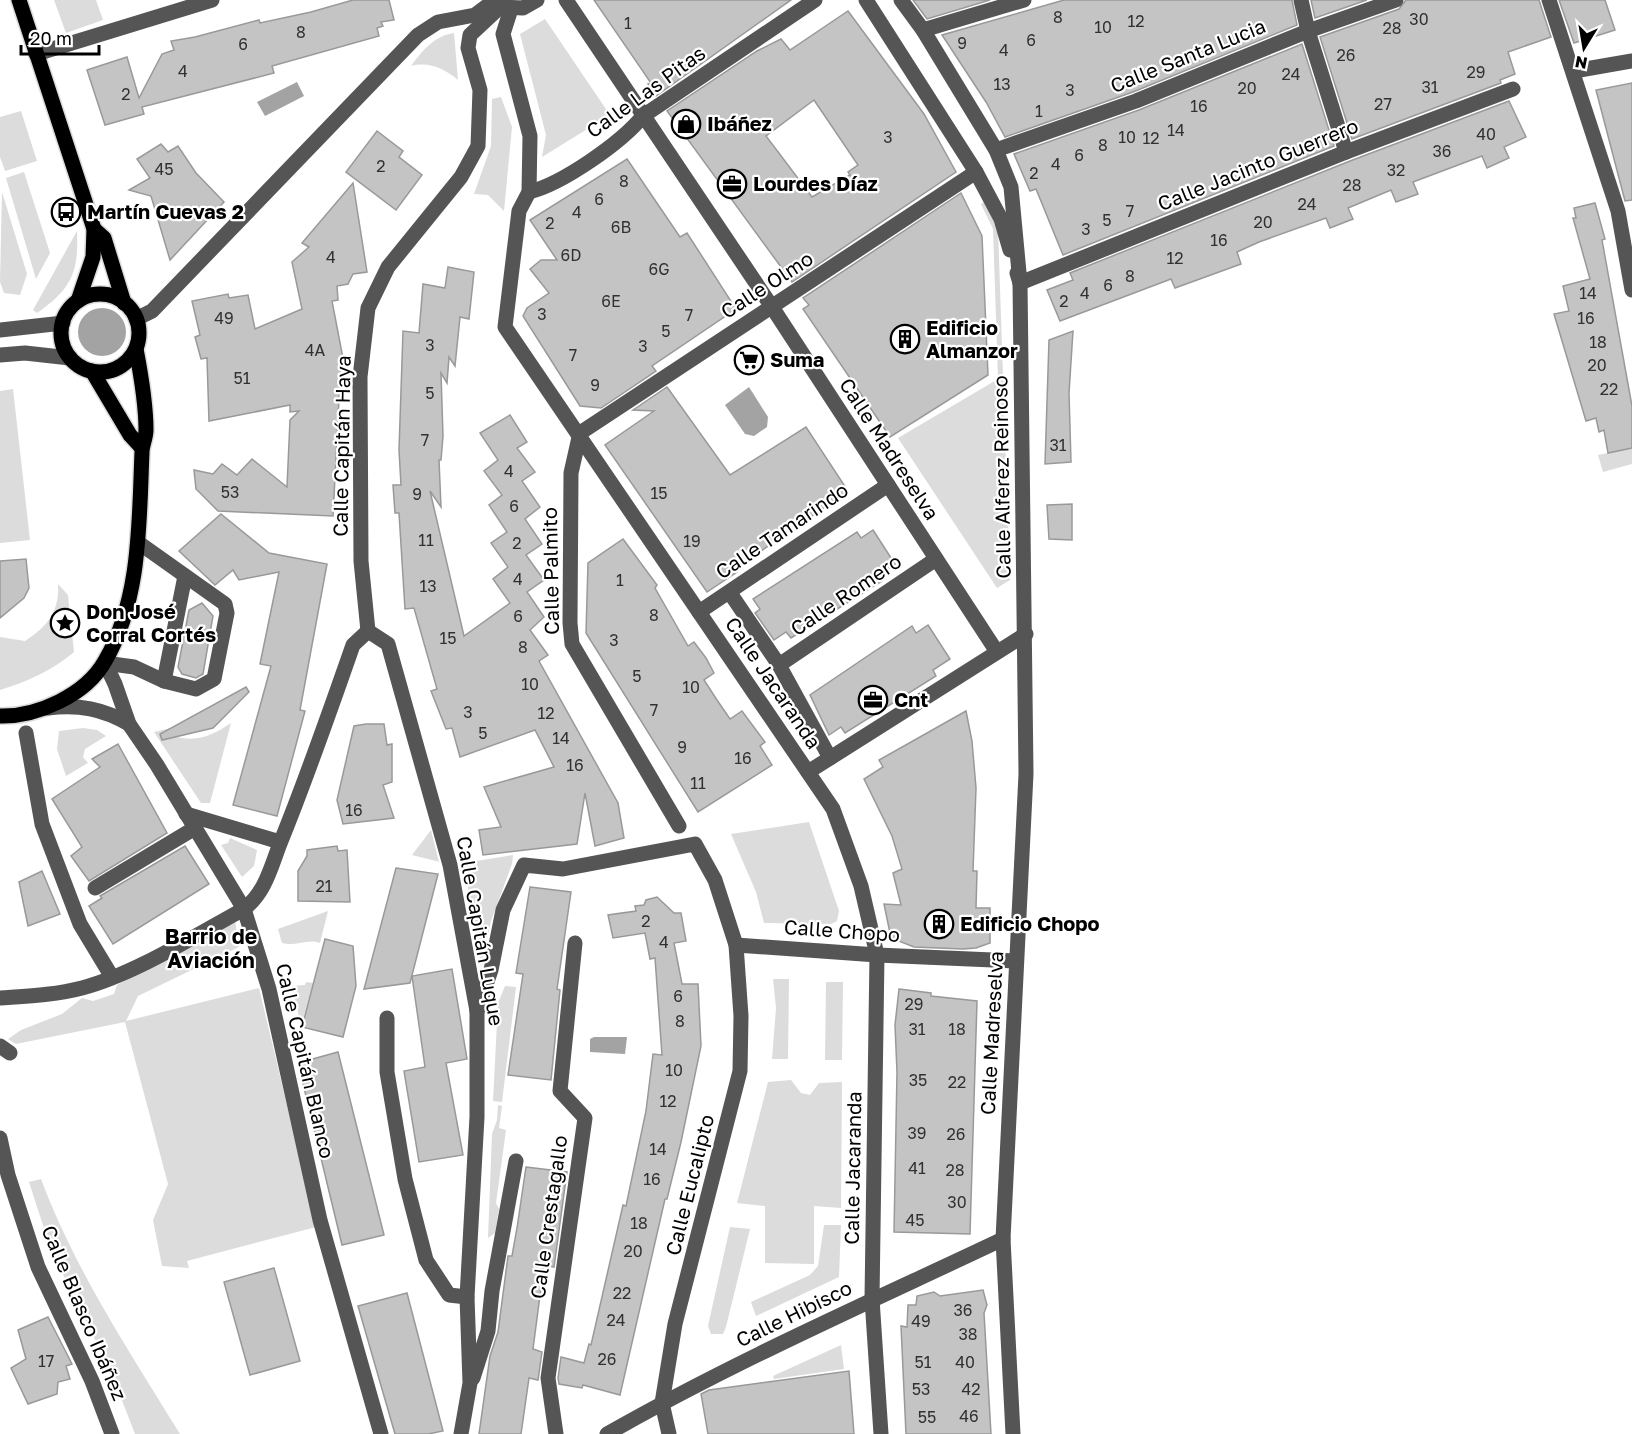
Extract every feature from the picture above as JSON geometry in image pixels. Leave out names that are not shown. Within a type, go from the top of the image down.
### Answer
[{"type":"main road","points":[[19,0],[94,229],[93,257],[78,301]]},
{"type":"main road","points":[[0,716],[48,708],[83,685],[105,663],[124,614],[139,543],[142,448],[147,432],[136,349],[139,329],[136,319],[124,303],[104,238],[94,229]]},
{"type":"main road","points":[[124,303],[101,294],[78,301],[68,310],[61,335],[70,358],[92,371],[105,372],[118,368],[136,349]]},
{"type":"main road","points":[[92,371],[130,435],[142,448]]},
{"type":"street","points":[[36,54],[212,0]]},
{"type":"street","points":[[136,319],[152,312],[418,35],[438,22],[475,15],[497,5],[523,8],[537,0]]},
{"type":"street","name":"Calle Madreselva","points":[[566,0],[772,307],[997,652]]},
{"type":"street","name":"Calle Las Pitas","points":[[529,192],[548,187],[629,133],[643,116],[815,0]]},
{"type":"street","name":"Calle Alferez Reinoso","points":[[866,0],[976,172],[1001,219],[1020,283]]},
{"type":"street","name":"Calle Alferez Reinoso","points":[[901,0],[923,30],[996,150],[1011,187],[1020,283],[1026,634]]},
{"type":"street","points":[[923,30],[1024,0]]},
{"type":"street","points":[[1301,0],[1308,31],[1347,152]]},
{"type":"street","name":"Calle Santa Lucia","points":[[996,150],[1136,101],[1308,31],[1396,0]]},
{"type":"street","points":[[1549,0],[1625,210],[1632,290]]},
{"type":"street","name":"Calle Jacaranda","points":[[497,5],[530,136],[529,192],[519,211],[506,327],[833,809],[861,886],[877,955],[872,1299],[881,1434]]},
{"type":"street","name":"Calle Capitán Haya","points":[[368,631],[361,561],[360,377],[368,308],[388,267],[461,177],[478,146],[480,90],[468,48],[470,35],[497,5]]},
{"type":"street","points":[[1574,71],[1632,61]]},
{"type":"street","name":"Calle Jacinto Guerrero","points":[[1020,283],[1347,152],[1513,89]]},
{"type":"street","name":"Calle Olmo","points":[[580,433],[976,172]]},
{"type":"street","points":[[0,330],[63,322]]},
{"type":"street","points":[[0,355],[25,353],[70,358]]},
{"type":"street","name":"Calle Palmito","points":[[580,433],[572,473],[570,623],[572,644],[679,826]]},
{"type":"street","name":"Calle Tamarindo","points":[[699,612],[888,485]]},
{"type":"street","points":[[105,663],[134,667],[164,681],[196,688],[214,680],[227,614],[225,604],[139,543]]},
{"type":"street","name":"Calle Romero","points":[[779,665],[936,559]]},
{"type":"street","points":[[164,681],[185,576]]},
{"type":"street","name":"Calle Jacaranda","points":[[730,593],[779,665],[830,758]]},
{"type":"street","points":[[0,998],[54,995],[84,988],[112,977],[244,909],[255,901],[266,882],[299,799],[353,645],[368,631]]},
{"type":"street","name":"Calle Capitán Luque","points":[[368,631],[387,644],[391,656],[450,865],[477,1011],[477,1117],[467,1297],[470,1383],[461,1434]]},
{"type":"street","points":[[808,772],[1026,634]]},
{"type":"street","name":"Calle Madreselva","points":[[1012,1434],[1003,1239],[1026,774],[1026,634]]},
{"type":"street","name":"Calle Capitán Blanco","points":[[105,663],[116,684],[129,724],[244,909],[269,989],[320,1220],[381,1434]]},
{"type":"street","points":[[48,708],[63,706],[101,710],[129,724]]},
{"type":"street","points":[[26,733],[42,824],[80,924],[112,977]]},
{"type":"street","points":[[186,814],[280,842]]},
{"type":"street","points":[[95,888],[195,828]]},
{"type":"street","name":"Calle Eucalipto","points":[[477,1011],[491,970],[503,910],[524,865],[563,869],[695,844],[715,880],[736,945],[741,1016],[740,1071],[675,1324],[662,1402],[669,1434]]},
{"type":"street","name":"Calle Crestagallo","points":[[556,1434],[548,1378],[585,1118],[560,1091],[575,943]]},
{"type":"street","name":"Calle Chopo","points":[[736,945],[877,955],[1016,961]]},
{"type":"street","points":[[387,1018],[387,1072],[405,1179],[426,1260],[449,1295],[467,1297]]},
{"type":"street","name":"Calle Blasco Ibáñez","points":[[0,1138],[8,1175],[38,1267],[92,1382],[112,1434]]},
{"type":"street","points":[[470,1383],[488,1331],[492,1292],[516,1161]]},
{"type":"street","name":"Calle Hibisco","points":[[607,1434],[662,1402],[872,1299],[1003,1239]]},
{"type":"shaded area","points":[[54,0],[96,0],[103,20],[66,33]]},
{"type":"shaded area","points":[[545,19],[610,115],[542,157],[546,135],[520,34]]},
{"type":"shaded area","points":[[454,33],[458,80],[448,72],[436,67],[411,66],[435,41]]},
{"type":"shaded area","points":[[297,82],[304,96],[265,116],[257,102]]},
{"type":"shaded area","points":[[501,97],[512,127],[504,211],[488,195],[474,194],[491,146],[492,99]]},
{"type":"shaded area","points":[[21,111],[37,161],[5,171],[0,157],[0,117]]},
{"type":"shaded area","points":[[24,172],[50,253],[36,279],[6,178]]},
{"type":"shaded area","points":[[2,192],[27,274],[20,295],[4,293],[0,282]]},
{"type":"shaded area","points":[[984,202],[998,229],[1010,580],[997,588],[898,438],[998,379],[993,229],[981,204]]},
{"type":"shaded area","points":[[77,231],[76,258],[71,279],[58,296],[37,313],[33,310]]},
{"type":"shaded area","points":[[97,308],[107,308],[119,315],[126,327],[126,337],[119,349],[107,356],[97,356],[82,345],[78,337],[78,327],[89,312]]},
{"type":"shaded area","points":[[749,387],[768,417],[767,427],[754,436],[745,434],[725,405]]},
{"type":"shaded area","points":[[13,389],[30,540],[0,543],[0,391]]},
{"type":"shaded area","points":[[1632,448],[1632,464],[1603,472],[1598,455]]},
{"type":"shaded area","points":[[58,584],[68,595],[74,652],[39,675],[0,690],[0,637],[25,641],[40,630],[54,610]]},
{"type":"shaded area","points":[[231,723],[210,803],[201,803],[154,732],[171,728],[177,737],[192,739],[212,734]]},
{"type":"shaded area","points":[[83,728],[97,730],[106,736],[85,749],[83,757],[88,763],[66,776],[57,749],[59,731]]},
{"type":"shaded area","points":[[809,822],[839,911],[837,921],[831,924],[764,923],[756,892],[731,834]]},
{"type":"shaded area","points":[[431,830],[439,862],[412,855]]},
{"type":"shaded area","points":[[230,838],[257,850],[254,866],[242,877],[221,845],[228,843]]},
{"type":"shaded area","points":[[513,855],[512,864],[491,921],[481,967],[464,863]]},
{"type":"shaded area","points":[[328,911],[320,943],[311,941],[282,943],[278,929]]},
{"type":"shaded area","points":[[235,920],[239,947],[138,996],[126,1021],[259,988],[316,1227],[187,1261],[189,1268],[162,1266],[153,1220],[168,1184],[125,1022],[16,1044],[8,1039],[21,1030],[62,1014],[82,998],[93,1001],[114,994],[117,985]]},
{"type":"shaded area","points":[[773,979],[789,979],[788,1059],[772,1059],[776,1008]]},
{"type":"shaded area","points":[[306,982],[313,983],[301,1026],[292,986],[305,985]]},
{"type":"shaded area","points":[[826,982],[843,982],[842,1060],[825,1060]]},
{"type":"shaded area","points":[[505,986],[516,987],[502,1102],[493,1101],[498,1003]]},
{"type":"shaded area","points":[[627,1037],[625,1054],[590,1052],[590,1039]]},
{"type":"shaded area","points":[[791,1080],[801,1093],[810,1095],[819,1083],[842,1082],[841,1208],[814,1206],[814,1264],[765,1263],[765,1206],[737,1203],[768,1082]]},
{"type":"shaded area","points":[[498,1105],[502,1106],[499,1128],[506,1130],[496,1203],[499,1209],[495,1233],[488,1238],[492,1134],[497,1120]]},
{"type":"shaded area","points":[[41,1179],[86,1278],[180,1434],[135,1434],[111,1372],[51,1250],[29,1182]]},
{"type":"shaded area","points":[[824,1225],[841,1225],[839,1277],[756,1316],[751,1302],[810,1275],[818,1266]]},
{"type":"shaded area","points":[[730,1227],[750,1229],[726,1327],[723,1334],[711,1334],[708,1326]]},
{"type":"shaded area","points":[[841,1345],[844,1369],[774,1379],[773,1376]]},
{"type":"building","points":[[353,0],[389,0],[394,20],[381,22],[383,26],[377,28],[379,36],[272,66],[274,73],[142,107],[144,114],[105,125],[87,70],[127,57],[139,98],[162,54],[174,50],[171,41],[259,20],[260,23],[311,12]]},
{"type":"building","points":[[594,0],[791,0],[656,96],[648,84],[651,83]]},
{"type":"building","points":[[913,0],[990,0],[927,19]]},
{"type":"building","points":[[1064,0],[1292,0],[1297,25],[1133,92],[1005,137],[986,102],[942,35]]},
{"type":"building","points":[[1311,0],[1367,0],[1315,18]]},
{"type":"building","points":[[1406,0],[1539,0],[1551,37],[1508,52],[1515,74],[1500,80],[1501,83],[1352,139],[1320,37],[1399,9]]},
{"type":"building","points":[[1559,0],[1605,0],[1615,30],[1574,43]]},
{"type":"building","points":[[848,11],[924,114],[956,172],[792,282],[667,111],[757,51],[781,39],[790,50]],"holes":[[[814,100],[858,165],[848,172],[850,175],[812,197],[766,136]]]},
{"type":"building","points":[[1302,44],[1334,146],[1063,255],[1036,189],[1030,191],[1014,154],[1139,110]]},
{"type":"building","points":[[1632,83],[1632,200],[1625,201],[1596,90]]},
{"type":"building","points":[[1509,101],[1526,137],[1504,147],[1509,158],[1487,168],[1482,156],[1413,182],[1418,194],[1396,202],[1391,190],[1348,208],[1353,219],[1330,228],[1326,218],[1259,242],[1237,252],[1241,264],[1175,288],[1171,279],[1060,321],[1047,290],[1073,280],[1070,273],[1350,161]]},
{"type":"building","points":[[377,131],[403,151],[399,157],[422,175],[396,210],[346,172]]},
{"type":"building","points":[[161,144],[168,152],[178,146],[196,173],[224,202],[170,260],[151,196],[129,190],[150,178],[137,159]]},
{"type":"building","points":[[627,159],[680,237],[687,233],[736,309],[652,366],[656,371],[601,408],[580,406],[523,316],[527,308],[549,293],[530,269],[541,260],[557,260],[530,220]]},
{"type":"building","points":[[353,183],[367,272],[353,274],[348,284],[337,286],[338,300],[332,301],[347,379],[340,380],[333,516],[218,511],[196,489],[194,470],[213,474],[222,464],[237,475],[252,459],[287,487],[290,420],[299,411],[290,412],[290,405],[209,421],[207,358],[201,359],[195,337],[200,335],[192,301],[228,294],[229,298],[248,295],[255,329],[302,309],[292,262],[309,247],[302,243]]},
{"type":"building","name":"Edificio Almanzor","points":[[961,193],[982,236],[988,375],[890,437],[803,309],[809,305],[803,298]]},
{"type":"building","points":[[1595,203],[1605,239],[1602,240],[1632,406],[1632,448],[1608,453],[1604,430],[1599,432],[1596,418],[1586,421],[1554,314],[1569,311],[1563,286],[1590,279],[1573,218],[1576,218],[1574,208]]},
{"type":"building","points":[[448,267],[474,272],[469,319],[460,317],[455,366],[449,357],[447,383],[441,373],[443,436],[441,460],[439,460],[441,507],[430,491],[464,636],[510,603],[493,579],[508,567],[491,543],[507,532],[489,505],[502,495],[484,471],[498,460],[480,433],[510,415],[527,442],[517,448],[535,472],[522,481],[540,507],[525,519],[542,544],[526,555],[544,580],[527,592],[544,617],[530,630],[548,655],[539,661],[618,803],[624,838],[595,846],[585,793],[577,844],[483,855],[479,830],[501,827],[484,787],[554,767],[535,730],[460,757],[452,728],[446,729],[431,691],[437,689],[414,608],[405,609],[399,513],[395,513],[393,485],[401,485],[399,450],[403,331],[419,333],[423,284],[445,288]]},
{"type":"building","points":[[1073,331],[1069,393],[1071,462],[1045,464],[1049,340]]},
{"type":"building","points":[[667,387],[730,475],[806,427],[848,491],[735,569],[737,572],[707,592],[605,445],[654,411],[633,410]]},
{"type":"building","points":[[1072,504],[1072,540],[1049,539],[1047,505]]},
{"type":"building","points":[[221,514],[269,553],[327,564],[300,710],[305,711],[277,816],[233,805],[271,666],[260,664],[279,572],[239,580],[233,570],[215,585],[179,551]]},
{"type":"building","points":[[873,530],[895,564],[878,576],[882,581],[791,638],[786,632],[774,640],[755,613],[760,609],[753,599],[857,532],[861,538]]},
{"type":"building","points":[[623,539],[657,585],[655,588],[688,646],[694,642],[706,658],[714,673],[704,680],[717,700],[730,719],[742,711],[765,742],[760,746],[772,765],[698,812],[586,633],[588,563]]},
{"type":"building","points":[[26,559],[29,588],[24,598],[0,618],[0,561]]},
{"type":"building","points":[[202,603],[213,616],[203,674],[196,678],[182,674],[178,667],[189,610]]},
{"type":"building","points":[[928,625],[950,659],[933,670],[936,676],[845,733],[841,727],[829,735],[810,695],[912,626],[916,633]]},
{"type":"building","points":[[246,687],[249,692],[213,728],[162,740],[160,734]]},
{"type":"building","points":[[966,711],[972,741],[976,788],[973,871],[977,871],[976,908],[990,908],[990,943],[976,948],[963,949],[914,947],[891,938],[884,904],[901,905],[893,873],[902,869],[892,836],[864,779],[883,767],[879,760]]},
{"type":"building","points":[[384,724],[387,745],[392,744],[392,782],[383,785],[394,818],[343,824],[337,800],[354,726]]},
{"type":"building","points":[[118,744],[167,833],[89,881],[71,856],[82,847],[52,799],[100,767],[92,759]]},
{"type":"building","points":[[185,846],[209,884],[113,944],[89,906],[102,898],[100,896]]},
{"type":"building","points":[[337,846],[338,851],[347,850],[350,902],[298,901],[298,871],[307,856],[307,850]]},
{"type":"building","points":[[396,868],[438,874],[410,983],[364,989]]},
{"type":"building","points":[[42,871],[60,914],[28,926],[19,882]]},
{"type":"building","points":[[530,887],[571,892],[557,989],[560,990],[551,1080],[508,1075],[523,974],[516,973]]},
{"type":"building","points":[[657,897],[674,913],[681,913],[686,941],[674,943],[682,984],[698,984],[701,1046],[681,1142],[667,1199],[665,1199],[620,1395],[583,1385],[582,1388],[559,1384],[558,1378],[561,1357],[584,1363],[589,1344],[591,1345],[623,1205],[626,1206],[646,1111],[653,1054],[662,1055],[655,958],[650,959],[645,933],[613,938],[608,915],[636,911],[635,906],[644,905],[646,900]]},
{"type":"building","points":[[325,939],[353,946],[356,986],[343,1037],[302,1027]]},
{"type":"building","points":[[452,969],[467,1059],[446,1063],[463,1155],[419,1162],[404,1071],[425,1067],[412,976]]},
{"type":"building","points":[[899,989],[931,993],[931,996],[977,1001],[970,1234],[894,1232],[897,1072],[895,1025]]},
{"type":"building","points":[[338,1052],[384,1235],[342,1245],[298,1063]]},
{"type":"building","points":[[526,1167],[567,1172],[554,1267],[544,1265],[533,1349],[542,1352],[538,1380],[529,1378],[521,1434],[479,1434],[490,1356],[498,1332],[508,1256],[512,1256]]},
{"type":"building","points":[[274,1268],[300,1361],[250,1375],[224,1282]]},
{"type":"building","points":[[983,1290],[987,1305],[984,1313],[991,1434],[906,1434],[901,1326],[907,1327],[908,1305],[916,1305],[917,1296],[934,1292],[940,1296]]},
{"type":"building","points":[[407,1293],[443,1431],[428,1434],[395,1434],[358,1306]]},
{"type":"building","points":[[48,1317],[72,1364],[66,1366],[70,1379],[58,1382],[57,1394],[28,1404],[11,1368],[26,1359],[18,1330]]},
{"type":"building","points":[[849,1371],[854,1434],[708,1434],[701,1394],[709,1390]]},
{"type":"place","name":"Ibáñez","points":[[686,124]]},
{"type":"place","name":"Lourdes Díaz","points":[[732,184]]},
{"type":"place","name":"Martín Cuevas 2","points":[[66,212]]},
{"type":"place","name":"Edificio Almanzor","points":[[905,339]]},
{"type":"place","name":"Suma","points":[[749,360]]},
{"type":"place","name":"Don José Corral Cortés","points":[[65,623]]},
{"type":"place","name":"Cnt","points":[[873,700]]},
{"type":"place","name":"Edificio Chopo","points":[[939,924]]},
{"type":"district","name":"Barrio de Aviación","points":[[211,949]]}]
